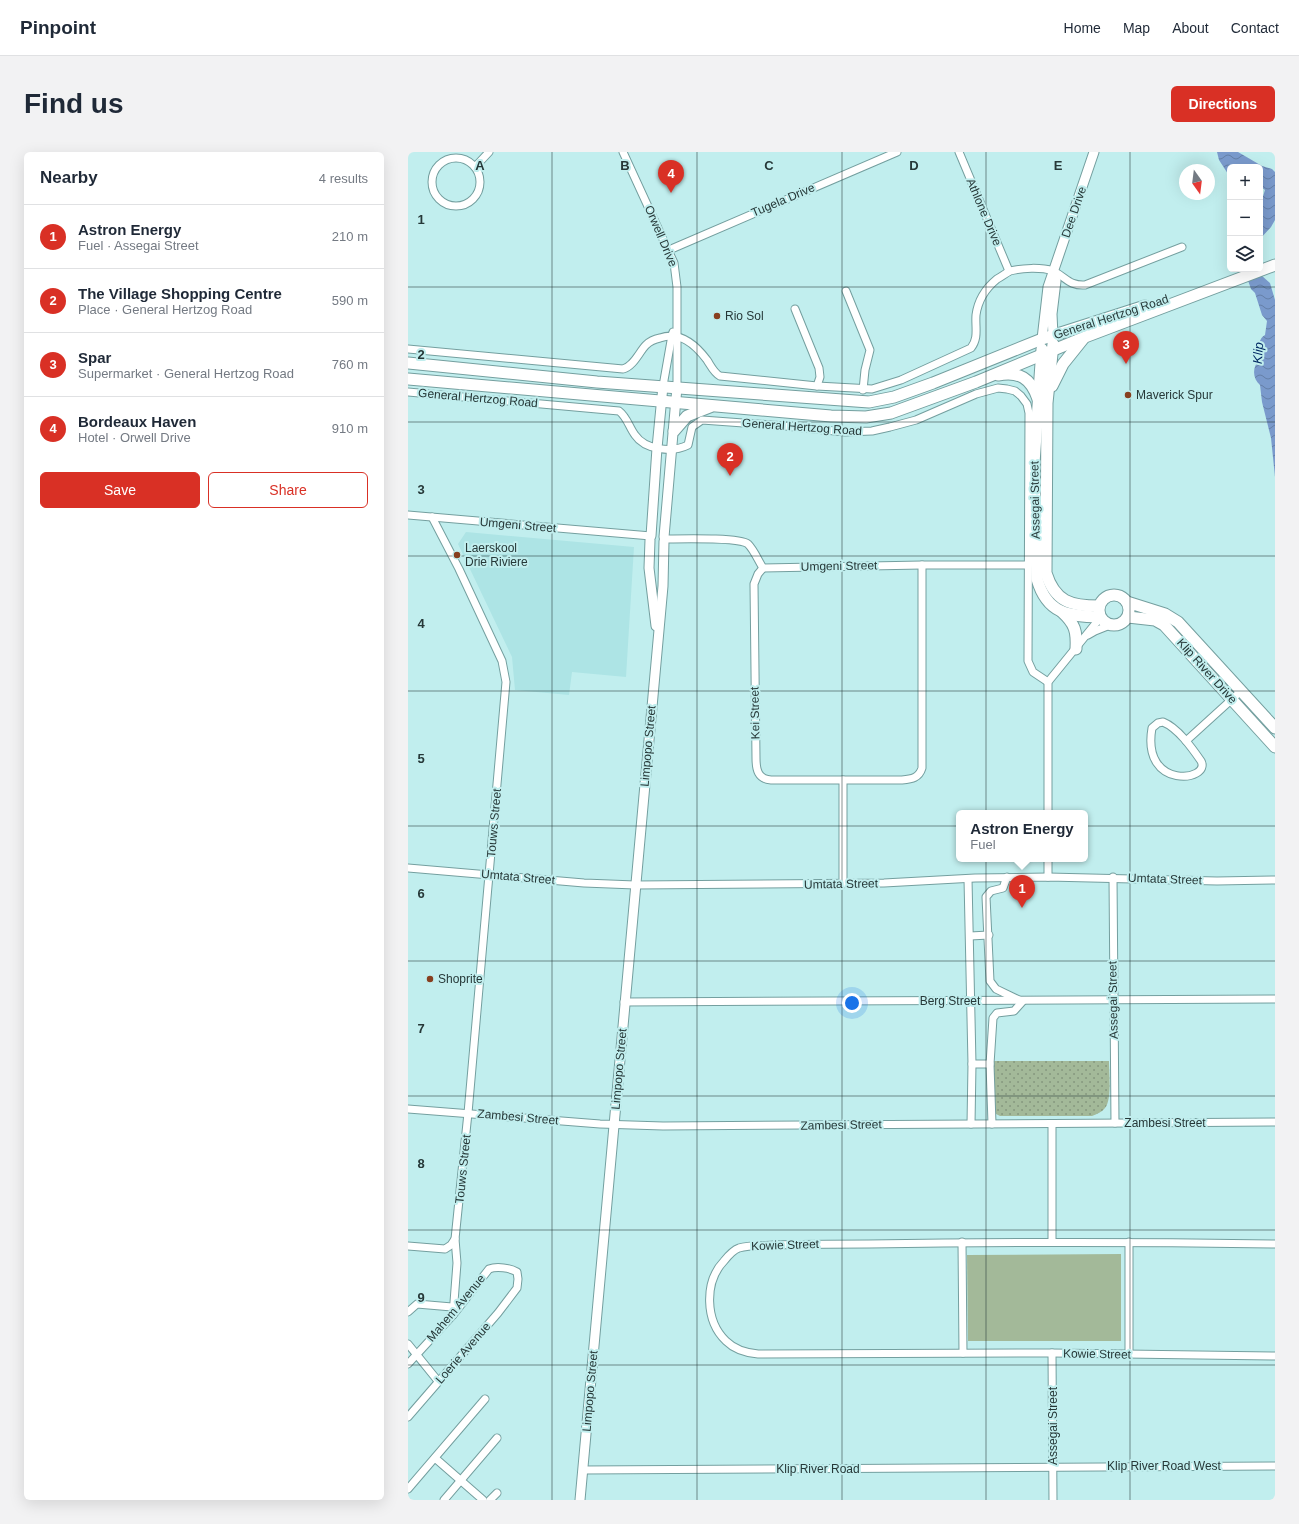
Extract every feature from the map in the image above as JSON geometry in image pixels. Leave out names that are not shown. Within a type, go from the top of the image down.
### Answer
[{"type":"main road","points":[[1263,263],[1275,259]]},
{"type":"main road","name":"General Hertzog Road","points":[[408,363],[597,382],[678,387],[818,400],[872,402],[933,383],[1048,338],[1275,265]]},
{"type":"main road","name":"General Hertzog Road","points":[[408,380],[831,416],[866,417],[891,413],[984,378],[1227,280],[1242,272]]},
{"type":"main road","points":[[984,378],[1008,374],[1023,377],[1043,399],[1063,364],[1085,337]]},
{"type":"main road","name":"Assegai Street","points":[[1048,338],[1053,350],[1043,399],[1034,463],[1036,572],[1039,587],[1043,594],[1048,601],[1061,611],[1076,616],[1100,617]]},
{"type":"main road","name":"Assegai Street","points":[[1048,338],[1041,354],[1046,573],[1052,589],[1059,597],[1069,603],[1083,606],[1099,606]]},
{"type":"main road","points":[[674,431],[684,419],[690,415],[714,406]]},
{"type":"main road","name":"Klip River Drive","points":[[1099,606],[1101,601],[1109,595],[1119,596],[1127,602],[1165,614],[1178,622],[1236,694],[1275,747]]},
{"type":"main road","points":[[1099,606],[1098,611],[1100,617],[1106,624],[1121,624],[1128,617],[1129,607],[1127,602]]},
{"type":"main road","points":[[1061,611],[1076,630],[1076,649]]},
{"type":"main road","name":"Klip River Drive","points":[[1128,617],[1150,619],[1164,625],[1236,694],[1275,728]]},
{"type":"street","points":[[475,167],[489,152]]},
{"type":"street","name":"Orwell Drive","points":[[623,152],[669,250],[677,277],[677,324],[663,386]]},
{"type":"street","name":"Tugela Drive","points":[[669,250],[897,152]]},
{"type":"street","name":"Athlone Drive","points":[[959,152],[1009,272]]},
{"type":"street","name":"Dee Drive","points":[[1048,338],[1056,281],[1053,272],[1094,152]]},
{"type":"street","points":[[462,158],[469,161],[475,167],[481,182],[478,193],[470,202],[463,206],[455,207],[440,201],[432,187],[434,171],[439,165],[450,159],[462,158]]},
{"type":"street","points":[[408,349],[623,369],[631,364],[648,343],[664,337],[675,336],[688,341],[698,350],[716,373],[727,378],[863,390],[876,389],[901,380],[971,348],[976,340],[976,315],[984,294],[990,285],[1009,272],[1026,269],[1044,269],[1053,272],[1069,282],[1078,285],[1085,285],[1182,247]]},
{"type":"street","points":[[846,291],[870,350],[865,370],[863,390]]},
{"type":"street","points":[[795,309],[819,368],[820,377],[817,386]]},
{"type":"street","name":"Orwell Drive","points":[[675,336],[678,387]]},
{"type":"street","name":"Limpopo Street","points":[[658,637],[649,568],[657,448],[663,386]]},
{"type":"street","name":"Limpopo Street","points":[[580,1500],[624,1002],[663,586],[664,539],[678,387]]},
{"type":"street","name":"General Hertzog Road","points":[[408,392],[619,411],[625,417],[638,439],[643,443],[657,448],[672,449],[688,445],[692,427],[702,420],[845,432],[872,431],[890,428],[916,420],[976,394],[998,388],[1007,388],[1021,396],[1029,413],[1028,661],[1033,672],[1048,682]]},
{"type":"street","name":"Umgeni Street","points":[[408,515],[651,538]]},
{"type":"street","name":"Touws Street","points":[[432,518],[459,569],[502,661],[506,690],[468,1113],[455,1239],[457,1263],[452,1311]]},
{"type":"street","points":[[651,538],[654,533],[659,532],[664,539],[733,540],[745,542],[750,547],[763,568]]},
{"type":"street","name":"Kei Street","points":[[763,568],[758,574],[754,584],[757,772],[764,778],[771,780],[911,780],[921,771],[923,761],[922,565]]},
{"type":"street","name":"Umgeni Street","points":[[763,568],[1028,565]]},
{"type":"street","points":[[1048,810],[1048,682],[1076,649],[1100,617]]},
{"type":"street","points":[[1083,639],[1094,631],[1110,625]]},
{"type":"street","points":[[1186,741],[1236,694]]},
{"type":"street","points":[[1163,722],[1186,741],[1203,764],[1202,768],[1186,777],[1174,777],[1160,768],[1156,761],[1152,750],[1152,728],[1158,723],[1163,722]]},
{"type":"street","points":[[843,780],[843,884]]},
{"type":"street","points":[[1048,862],[1048,877]]},
{"type":"street","name":"Umtata Street","points":[[408,868],[584,883],[635,885],[843,884],[1048,877],[1113,877],[1217,881],[1275,880]]},
{"type":"street","name":"Assegai Street","points":[[1113,877],[1115,1123]]},
{"type":"street","points":[[992,1124],[990,1064],[994,1016],[998,1013],[1014,1011],[1022,1001],[996,990],[991,984],[986,897],[991,891],[1003,888],[1007,878]]},
{"type":"street","points":[[968,879],[972,1064],[971,1124]]},
{"type":"street","points":[[970,936],[989,935]]},
{"type":"street","name":"Berg Street","points":[[624,1002],[1275,999]]},
{"type":"street","points":[[972,1064],[990,1064]]},
{"type":"street","name":"Zambesi Street","points":[[408,1109],[614,1125],[707,1126],[1275,1122]]},
{"type":"street","points":[[1052,1124],[1052,1241]]},
{"type":"street","points":[[408,1246],[444,1249],[451,1245],[455,1239]]},
{"type":"street","name":"Kowie Street","points":[[1275,1244],[1052,1241],[798,1244],[744,1247],[733,1251],[720,1265],[714,1275],[709,1298],[712,1314],[720,1333],[725,1340],[736,1348],[754,1354],[1052,1353],[1275,1356]]},
{"type":"street","points":[[962,1242],[963,1353]]},
{"type":"street","points":[[1129,1242],[1129,1354]]},
{"type":"street","name":"Loerie Avenue","points":[[408,1418],[438,1381],[498,1313],[517,1288],[518,1276],[515,1271],[494,1268],[488,1271]]},
{"type":"street","name":"Mahem Avenue","points":[[408,1364],[452,1311],[488,1271]]},
{"type":"street","points":[[408,1312],[417,1304],[452,1311]]},
{"type":"street","points":[[408,1344],[438,1381]]},
{"type":"street","name":"Assegai Street","points":[[1052,1353],[1054,1500]]},
{"type":"street","points":[[408,1489],[485,1399]]},
{"type":"street","points":[[444,1500],[498,1438]]},
{"type":"street","points":[[434,1458],[483,1500]]},
{"type":"street","name":"Klip River Road West","points":[[1053,1467],[1275,1466]]},
{"type":"street","name":"Klip River Road","points":[[583,1470],[1053,1467]]},
{"type":"street","points":[[490,1500],[497,1493]]},
{"type":"shaded area","points":[[466,532],[634,547],[626,677],[572,672],[569,695],[515,690],[512,657],[458,544]]},
{"type":"green space","points":[[994,1061],[1109,1061],[1109,1099],[1102,1111],[1092,1116],[1000,1116],[996,1114],[994,1109]]},
{"type":"green space","points":[[1121,1254],[1121,1341],[968,1341],[967,1255]]},
{"type":"water","points":[[1217,152],[1238,152],[1259,164],[1227,164],[1227,172],[1219,160]]},
{"type":"water","points":[[1263,166],[1272,169],[1275,172],[1275,220],[1263,236],[1263,196],[1265,190],[1263,188]]},
{"type":"water","points":[[1245,272],[1260,272],[1270,283],[1275,300],[1275,477],[1271,438],[1262,402],[1260,385],[1254,374],[1256,364],[1258,361],[1262,360],[1260,340],[1265,335],[1267,321],[1262,315],[1255,293],[1251,289]]},
{"type":"place","name":"Bordeaux Haven","points":[[671,193]]},
{"type":"place","name":"Rio Sol","points":[[717,316]]},
{"type":"place","name":"Spar","points":[[1126,364]]},
{"type":"place","name":"Maverick Spur","points":[[1128,395]]},
{"type":"place","name":"The Village Shopping Centre","points":[[730,476]]},
{"type":"place","name":"Laerskool Drie Riviere","points":[[457,555]]},
{"type":"place","name":"Astron Energy","points":[[1022,908]]},
{"type":"place","name":"Shoprite","points":[[430,979]]},
{"type":"water label","name":"Klip","points":[[1258,353]]}]
